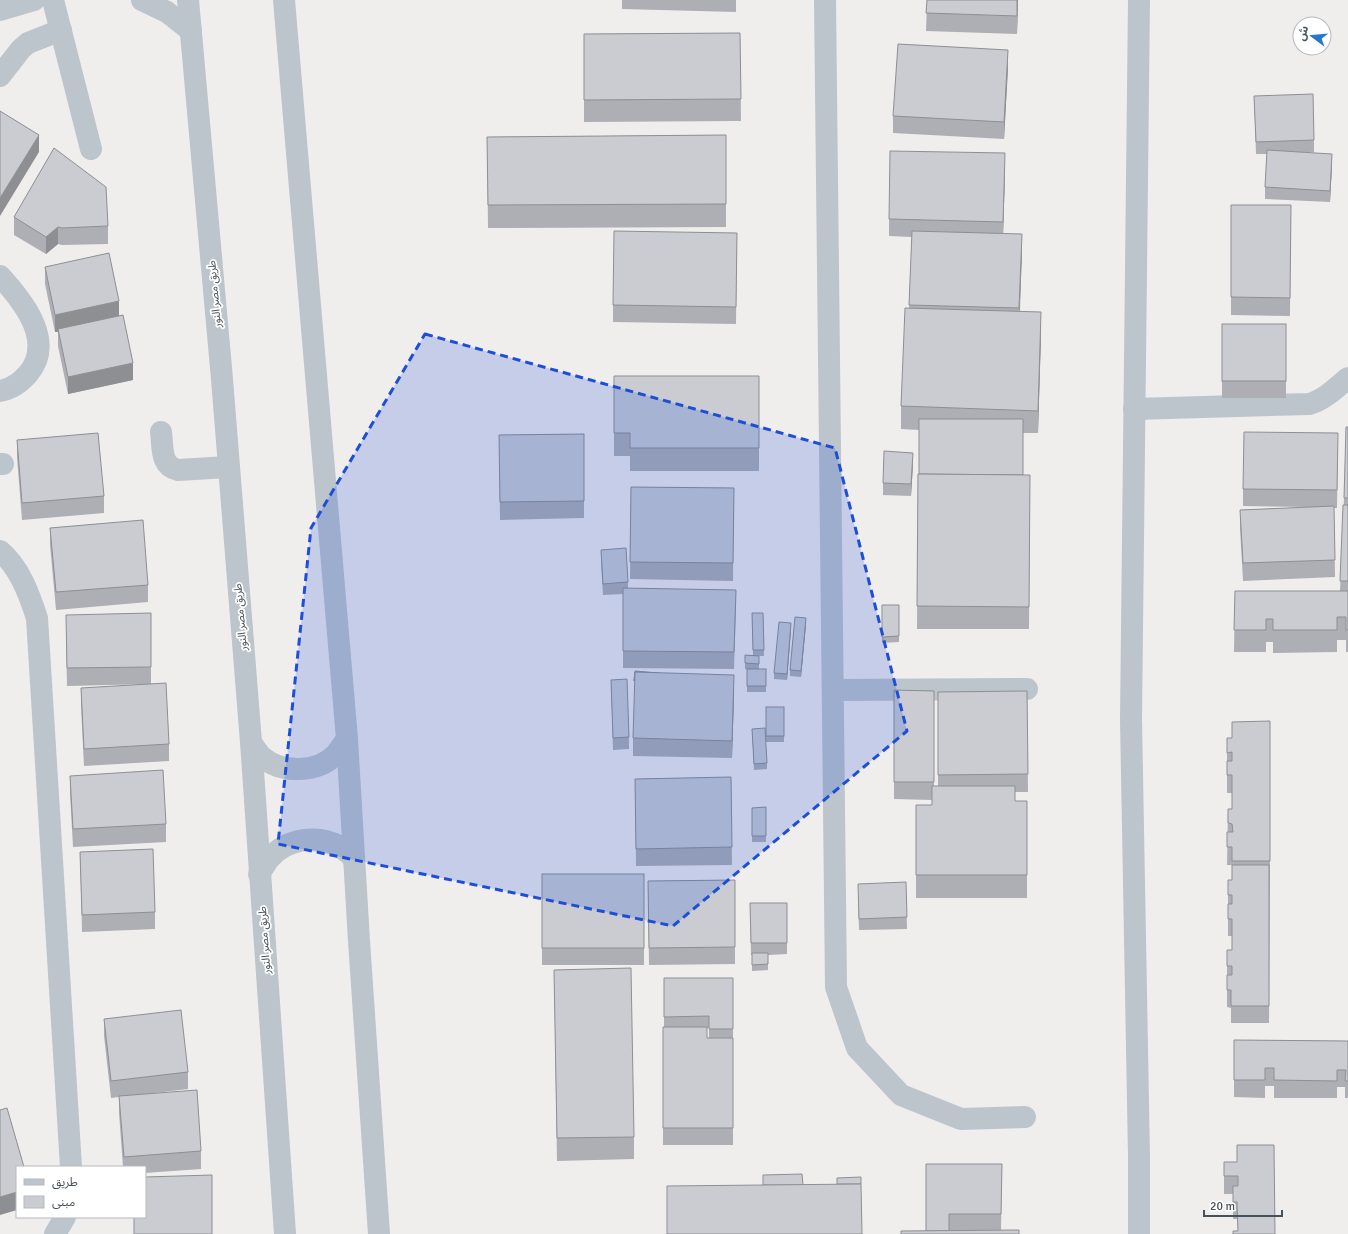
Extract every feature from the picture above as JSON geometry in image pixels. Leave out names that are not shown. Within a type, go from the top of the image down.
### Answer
[{"type":"street","points":[[0,10],[34,0]]},
{"type":"street","points":[[53,0],[91,150]]},
{"type":"street","points":[[142,0],[167,12],[191,31]]},
{"type":"street","name":"طريق مصر النور","points":[[188,0],[222,378],[250,742],[285,1234]]},
{"type":"street","points":[[284,0],[347,739],[379,1234]]},
{"type":"street","points":[[825,0],[836,987],[857,1048],[901,1095],[961,1119],[1025,1117]]},
{"type":"street","points":[[1138,1234],[1139,1157],[1131,719],[1139,0]]},
{"type":"street","points":[[0,76],[21,49],[28,43],[61,30]]},
{"type":"street","points":[[0,276],[14,292],[31,318],[37,330],[39,344],[36,358],[31,370],[22,381],[10,389],[0,391]]},
{"type":"street","points":[[1134,409],[1309,404],[1322,399],[1348,378]]},
{"type":"street","points":[[161,432],[164,458],[167,464],[172,468],[178,470],[228,467]]},
{"type":"street","points":[[0,551],[19,574],[30,595],[37,618],[71,1166]]},
{"type":"street","points":[[833,690],[1027,689]]},
{"type":"street","points":[[250,742],[263,757],[280,767],[300,770],[319,765],[335,754],[347,739]]},
{"type":"street","points":[[259,874],[270,858],[284,846],[302,840],[321,840],[339,846],[354,858]]},
{"type":"street","points":[[55,1234],[64,1218]]},
{"type":"highlighted area","points":[[425,334],[835,448],[907,731],[673,926],[278,844],[311,528]]},
{"type":"building","points":[[927,0],[1017,0],[1017,16],[926,13]]},
{"type":"building","points":[[740,33],[741,99],[584,100],[584,34]]},
{"type":"building","points":[[898,44],[1008,50],[1004,122],[893,116]]},
{"type":"building","points":[[1313,94],[1314,140],[1256,142],[1254,96]]},
{"type":"building","points":[[0,111],[39,135],[0,198]]},
{"type":"building","points":[[726,135],[726,204],[488,205],[487,137]]},
{"type":"building","points":[[54,148],[106,187],[108,226],[58,227],[46,237],[14,217]]},
{"type":"building","points":[[1267,150],[1332,154],[1330,191],[1265,187]]},
{"type":"building","points":[[890,151],[1005,153],[1003,222],[889,219]]},
{"type":"building","points":[[1231,205],[1291,205],[1290,298],[1231,297]]},
{"type":"building","points":[[614,231],[737,233],[736,307],[613,305]]},
{"type":"building","points":[[912,231],[1022,234],[1019,308],[909,305]]},
{"type":"building","points":[[109,253],[119,301],[55,315],[45,267]]},
{"type":"building","points":[[905,308],[1041,312],[1038,411],[901,406]]},
{"type":"building","points":[[123,315],[133,363],[68,377],[58,329]]},
{"type":"building","points":[[1222,324],[1286,324],[1286,381],[1222,381]]},
{"type":"building","points":[[614,376],[759,376],[759,448],[630,448],[630,433],[614,433]]},
{"type":"building","points":[[919,419],[1023,419],[1023,475],[919,474]]},
{"type":"building","points":[[1346,427],[1348,427],[1348,498],[1344,498]]},
{"type":"building","points":[[1244,432],[1338,433],[1337,490],[1243,489]]},
{"type":"building","points":[[98,433],[104,496],[22,503],[17,440]]},
{"type":"building","points":[[584,434],[584,501],[500,502],[499,435]]},
{"type":"building","points":[[884,451],[913,453],[911,484],[883,483]]},
{"type":"building","points":[[918,474],[1030,475],[1029,607],[917,606]]},
{"type":"building","points":[[631,487],[734,488],[733,563],[630,562]]},
{"type":"building","points":[[1343,505],[1348,505],[1348,581],[1340,581]]},
{"type":"building","points":[[1334,506],[1335,560],[1243,563],[1240,510]]},
{"type":"building","points":[[143,520],[148,585],[56,592],[50,528]]},
{"type":"building","points":[[626,548],[628,582],[603,584],[601,550]]},
{"type":"building","points":[[623,588],[736,590],[734,652],[623,651]]},
{"type":"building","points":[[1235,591],[1348,591],[1348,630],[1346,630],[1346,617],[1337,617],[1337,630],[1273,630],[1273,619],[1266,619],[1266,630],[1234,630]]},
{"type":"building","points":[[882,605],[899,605],[899,636],[882,637]]},
{"type":"building","points":[[151,613],[151,667],[67,668],[66,615]]},
{"type":"building","points":[[752,613],[763,613],[764,650],[753,650]]},
{"type":"building","points":[[795,617],[806,618],[801,671],[790,670]]},
{"type":"building","points":[[779,622],[791,623],[787,674],[774,673]]},
{"type":"building","points":[[745,655],[759,656],[759,664],[745,663]]},
{"type":"building","points":[[747,669],[766,669],[766,686],[747,686]]},
{"type":"building","points":[[635,671],[658,673],[635,672],[634,681]]},
{"type":"building","points":[[635,672],[734,675],[732,741],[633,738]]},
{"type":"building","points":[[627,679],[629,737],[613,738],[611,680]]},
{"type":"building","points":[[166,683],[169,744],[84,749],[81,688]]},
{"type":"building","points":[[894,690],[934,691],[934,782],[894,782]]},
{"type":"building","points":[[1027,691],[1028,774],[938,775],[938,692]]},
{"type":"building","points":[[766,707],[784,707],[784,736],[766,736]]},
{"type":"building","points":[[1270,721],[1270,861],[1232,861],[1232,847],[1227,847],[1227,832],[1233,832],[1232,824],[1228,823],[1228,809],[1232,809],[1232,775],[1227,775],[1227,761],[1232,761],[1232,752],[1227,753],[1227,738],[1232,738],[1232,722]]},
{"type":"building","points":[[765,728],[767,763],[754,764],[752,729]]},
{"type":"building","points":[[163,770],[166,824],[73,829],[70,776]]},
{"type":"building","points":[[731,777],[732,847],[636,849],[635,779]]},
{"type":"building","points":[[932,786],[1015,786],[1015,801],[1027,801],[1027,875],[916,875],[916,805],[932,805]]},
{"type":"building","points":[[766,807],[766,836],[752,836],[752,808]]},
{"type":"building","points":[[153,849],[155,912],[82,915],[80,852]]},
{"type":"building","points":[[1232,865],[1269,865],[1269,1006],[1231,1006],[1231,990],[1227,990],[1227,975],[1232,975],[1232,966],[1227,966],[1227,950],[1232,950],[1232,919],[1228,919],[1228,904],[1232,904],[1232,895],[1228,895],[1228,880],[1232,880]]},
{"type":"building","points":[[542,874],[644,874],[644,948],[542,948]]},
{"type":"building","points":[[735,880],[735,947],[649,948],[648,881]]},
{"type":"building","points":[[906,882],[907,917],[859,919],[858,884]]},
{"type":"building","points":[[750,903],[787,903],[787,943],[751,943]]},
{"type":"building","points":[[752,953],[768,953],[768,964],[752,965]]},
{"type":"building","points":[[631,968],[634,1137],[557,1138],[554,970]]},
{"type":"building","points":[[664,978],[733,978],[733,1029],[709,1029],[709,1016],[664,1017]]},
{"type":"building","points":[[181,1010],[188,1072],[111,1081],[104,1019]]},
{"type":"building","points":[[663,1027],[707,1027],[707,1038],[733,1038],[733,1128],[663,1128]]},
{"type":"building","points":[[1234,1040],[1348,1041],[1348,1081],[1345,1081],[1346,1070],[1337,1070],[1337,1081],[1274,1080],[1274,1068],[1265,1068],[1265,1080],[1234,1080]]},
{"type":"building","points":[[197,1090],[201,1151],[124,1157],[119,1096]]},
{"type":"building","points":[[7,1108],[24,1166],[16,1166],[16,1192],[0,1197],[0,1110]]},
{"type":"building","points":[[1237,1145],[1274,1145],[1275,1234],[1233,1234],[1233,1231],[1238,1231],[1237,1202],[1233,1202],[1233,1186],[1238,1186],[1238,1176],[1224,1176],[1224,1162],[1237,1162]]},
{"type":"building","points":[[926,1164],[1002,1164],[1001,1214],[949,1214],[949,1231],[926,1231]]},
{"type":"building","points":[[802,1174],[803,1185],[763,1185],[763,1175]]},
{"type":"building","points":[[212,1175],[212,1234],[134,1234],[134,1218],[146,1218],[146,1177]]},
{"type":"building","points":[[861,1177],[861,1184],[837,1184],[837,1178]]},
{"type":"building","points":[[861,1184],[862,1234],[667,1234],[667,1186]]},
{"type":"building","points":[[1019,1230],[1019,1234],[901,1234],[901,1231]]}]
